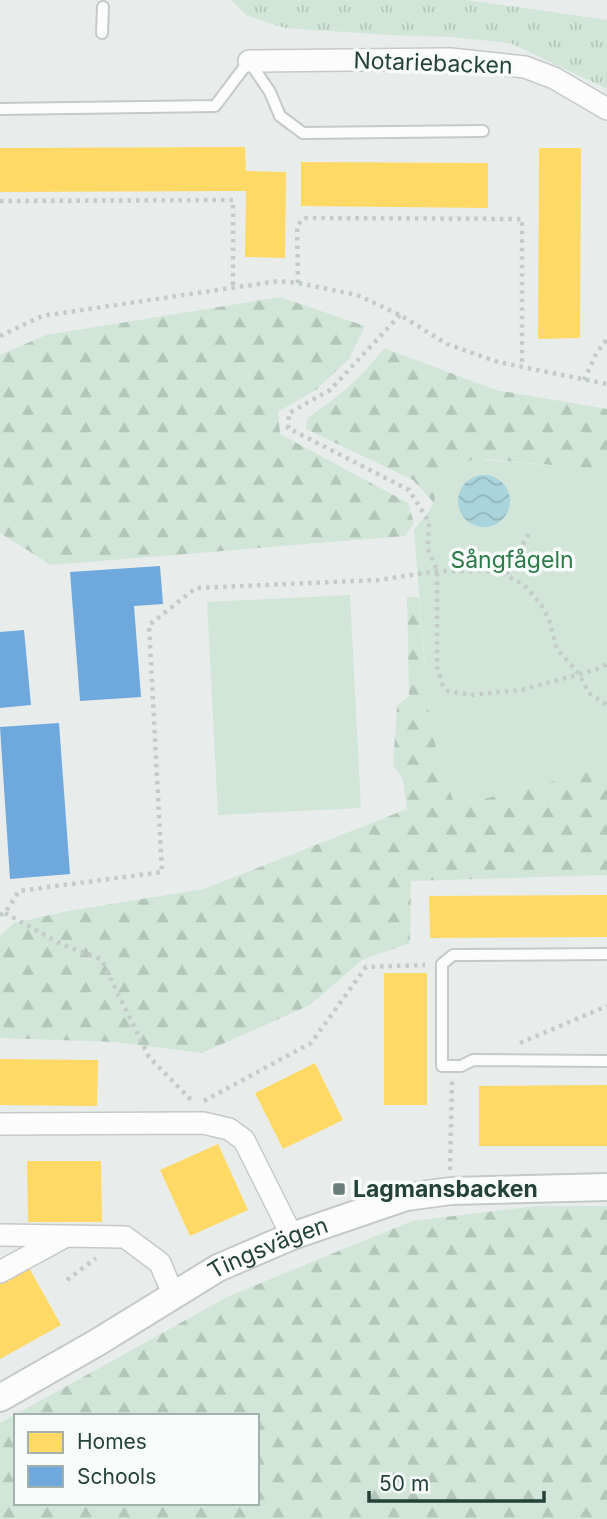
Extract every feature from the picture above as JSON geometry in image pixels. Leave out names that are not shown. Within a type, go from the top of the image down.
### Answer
[{"type":"street","name":"Notariebacken","points":[[249,61],[450,59],[525,67],[554,78],[607,109]]},
{"type":"street","points":[[0,1124],[203,1124],[229,1129],[244,1140],[292,1236]]},
{"type":"street","name":"Tingsvägen","points":[[0,1398],[218,1268],[292,1236],[406,1197],[464,1190],[607,1187]]},
{"type":"street","points":[[0,1235],[125,1237],[160,1263],[173,1294]]},
{"type":"street","points":[[0,1272],[66,1236]]},
{"type":"lane","points":[[102,33],[103,7]]},
{"type":"lane","points":[[0,109],[215,106],[249,61],[270,92],[280,116],[303,133],[482,131]]},
{"type":"lane","points":[[607,954],[453,955],[442,964],[442,1066],[461,1066],[473,1060],[607,1061]]},
{"type":"path","points":[[0,201],[233,200],[233,289]]},
{"type":"path","points":[[298,283],[297,226],[304,218],[522,219],[522,366]]},
{"type":"path","points":[[0,336],[42,316],[278,281],[357,295],[400,315],[447,344],[498,362],[607,384]]},
{"type":"path","points":[[400,315],[330,390],[289,413],[288,428],[409,490],[429,522],[428,549],[438,571],[437,667],[443,686],[448,691],[471,695],[521,690],[607,664]]},
{"type":"path","points":[[584,380],[597,352],[607,339]]},
{"type":"path","points":[[506,574],[530,532]]},
{"type":"path","points":[[185,1096],[149,1057],[102,959],[61,944],[2,914],[19,891],[162,872],[149,625],[196,588],[379,580],[438,571],[486,569],[506,574],[524,585],[540,603],[549,619],[557,649],[579,674],[589,694],[607,705]]},
{"type":"path","points":[[198,1105],[311,1043],[366,967],[442,964]]},
{"type":"path","points":[[518,1044],[607,1006]]},
{"type":"path","points":[[449,1171],[452,1066]]},
{"type":"green space","points":[[231,0],[467,0],[607,20],[607,89],[510,43],[452,37],[285,28],[246,15]]},
{"type":"green space","points":[[280,297],[365,326],[349,359],[317,389],[278,412],[280,434],[408,503],[414,523],[405,536],[51,565],[0,533],[0,355],[46,335]]},
{"type":"green space","points":[[384,348],[496,390],[607,409],[607,470],[485,459],[436,494],[434,503],[413,480],[306,429],[307,418],[349,386]]},
{"type":"green space","name":"Sångfågeln","points":[[475,459],[607,470],[607,767],[455,806],[430,727],[414,530],[430,509],[448,475],[458,466]]},
{"type":"green space","points":[[350,595],[361,808],[218,815],[207,602]]},
{"type":"green space","points":[[407,597],[419,597],[430,727],[455,806],[607,767],[607,875],[411,881],[410,943],[362,960],[310,1005],[202,1053],[115,1042],[0,1038],[0,936],[14,923],[68,911],[204,889],[407,809],[403,779],[393,765],[397,706],[409,696]]},
{"type":"green space","points":[[536,1206],[607,1206],[607,1519],[0,1519],[0,1423],[14,1415],[14,1505],[259,1505],[259,1414],[16,1414],[229,1296],[412,1221]]},
{"type":"water","points":[[484,475],[494,477],[502,483],[508,491],[508,511],[502,519],[494,525],[484,527],[474,525],[466,519],[460,511],[458,501],[460,491],[466,483],[474,477]]},
{"type":"building: Homes","points":[[245,147],[246,171],[286,172],[285,258],[245,257],[246,191],[0,192],[0,148]]},
{"type":"building: Homes","points":[[539,148],[581,148],[580,338],[538,339]]},
{"type":"building: Homes","points":[[301,162],[488,163],[488,208],[301,206]]},
{"type":"building: Homes","points":[[607,895],[607,937],[430,938],[429,896]]},
{"type":"building: Homes","points":[[384,973],[427,973],[427,1105],[384,1105]]},
{"type":"building: Homes","points":[[0,1059],[98,1060],[97,1106],[0,1105]]},
{"type":"building: Homes","points":[[315,1063],[343,1120],[283,1149],[255,1093]]},
{"type":"building: Homes","points":[[607,1085],[607,1146],[479,1146],[479,1086]]},
{"type":"building: Homes","points":[[218,1144],[248,1210],[190,1236],[160,1170]]},
{"type":"building: Homes","points":[[27,1161],[101,1161],[102,1222],[28,1222]]},
{"type":"building: Homes","points":[[28,1266],[61,1325],[0,1359],[0,1282]]},
{"type":"building: Schools","points":[[160,566],[163,604],[134,606],[141,697],[80,701],[70,572]]},
{"type":"building: Schools","points":[[24,630],[31,705],[0,708],[0,632]]},
{"type":"building: Schools","points":[[59,723],[70,874],[10,879],[0,727]]},
{"type":"place","name":"Lagmansbacken","points":[[339,1189]]}]
